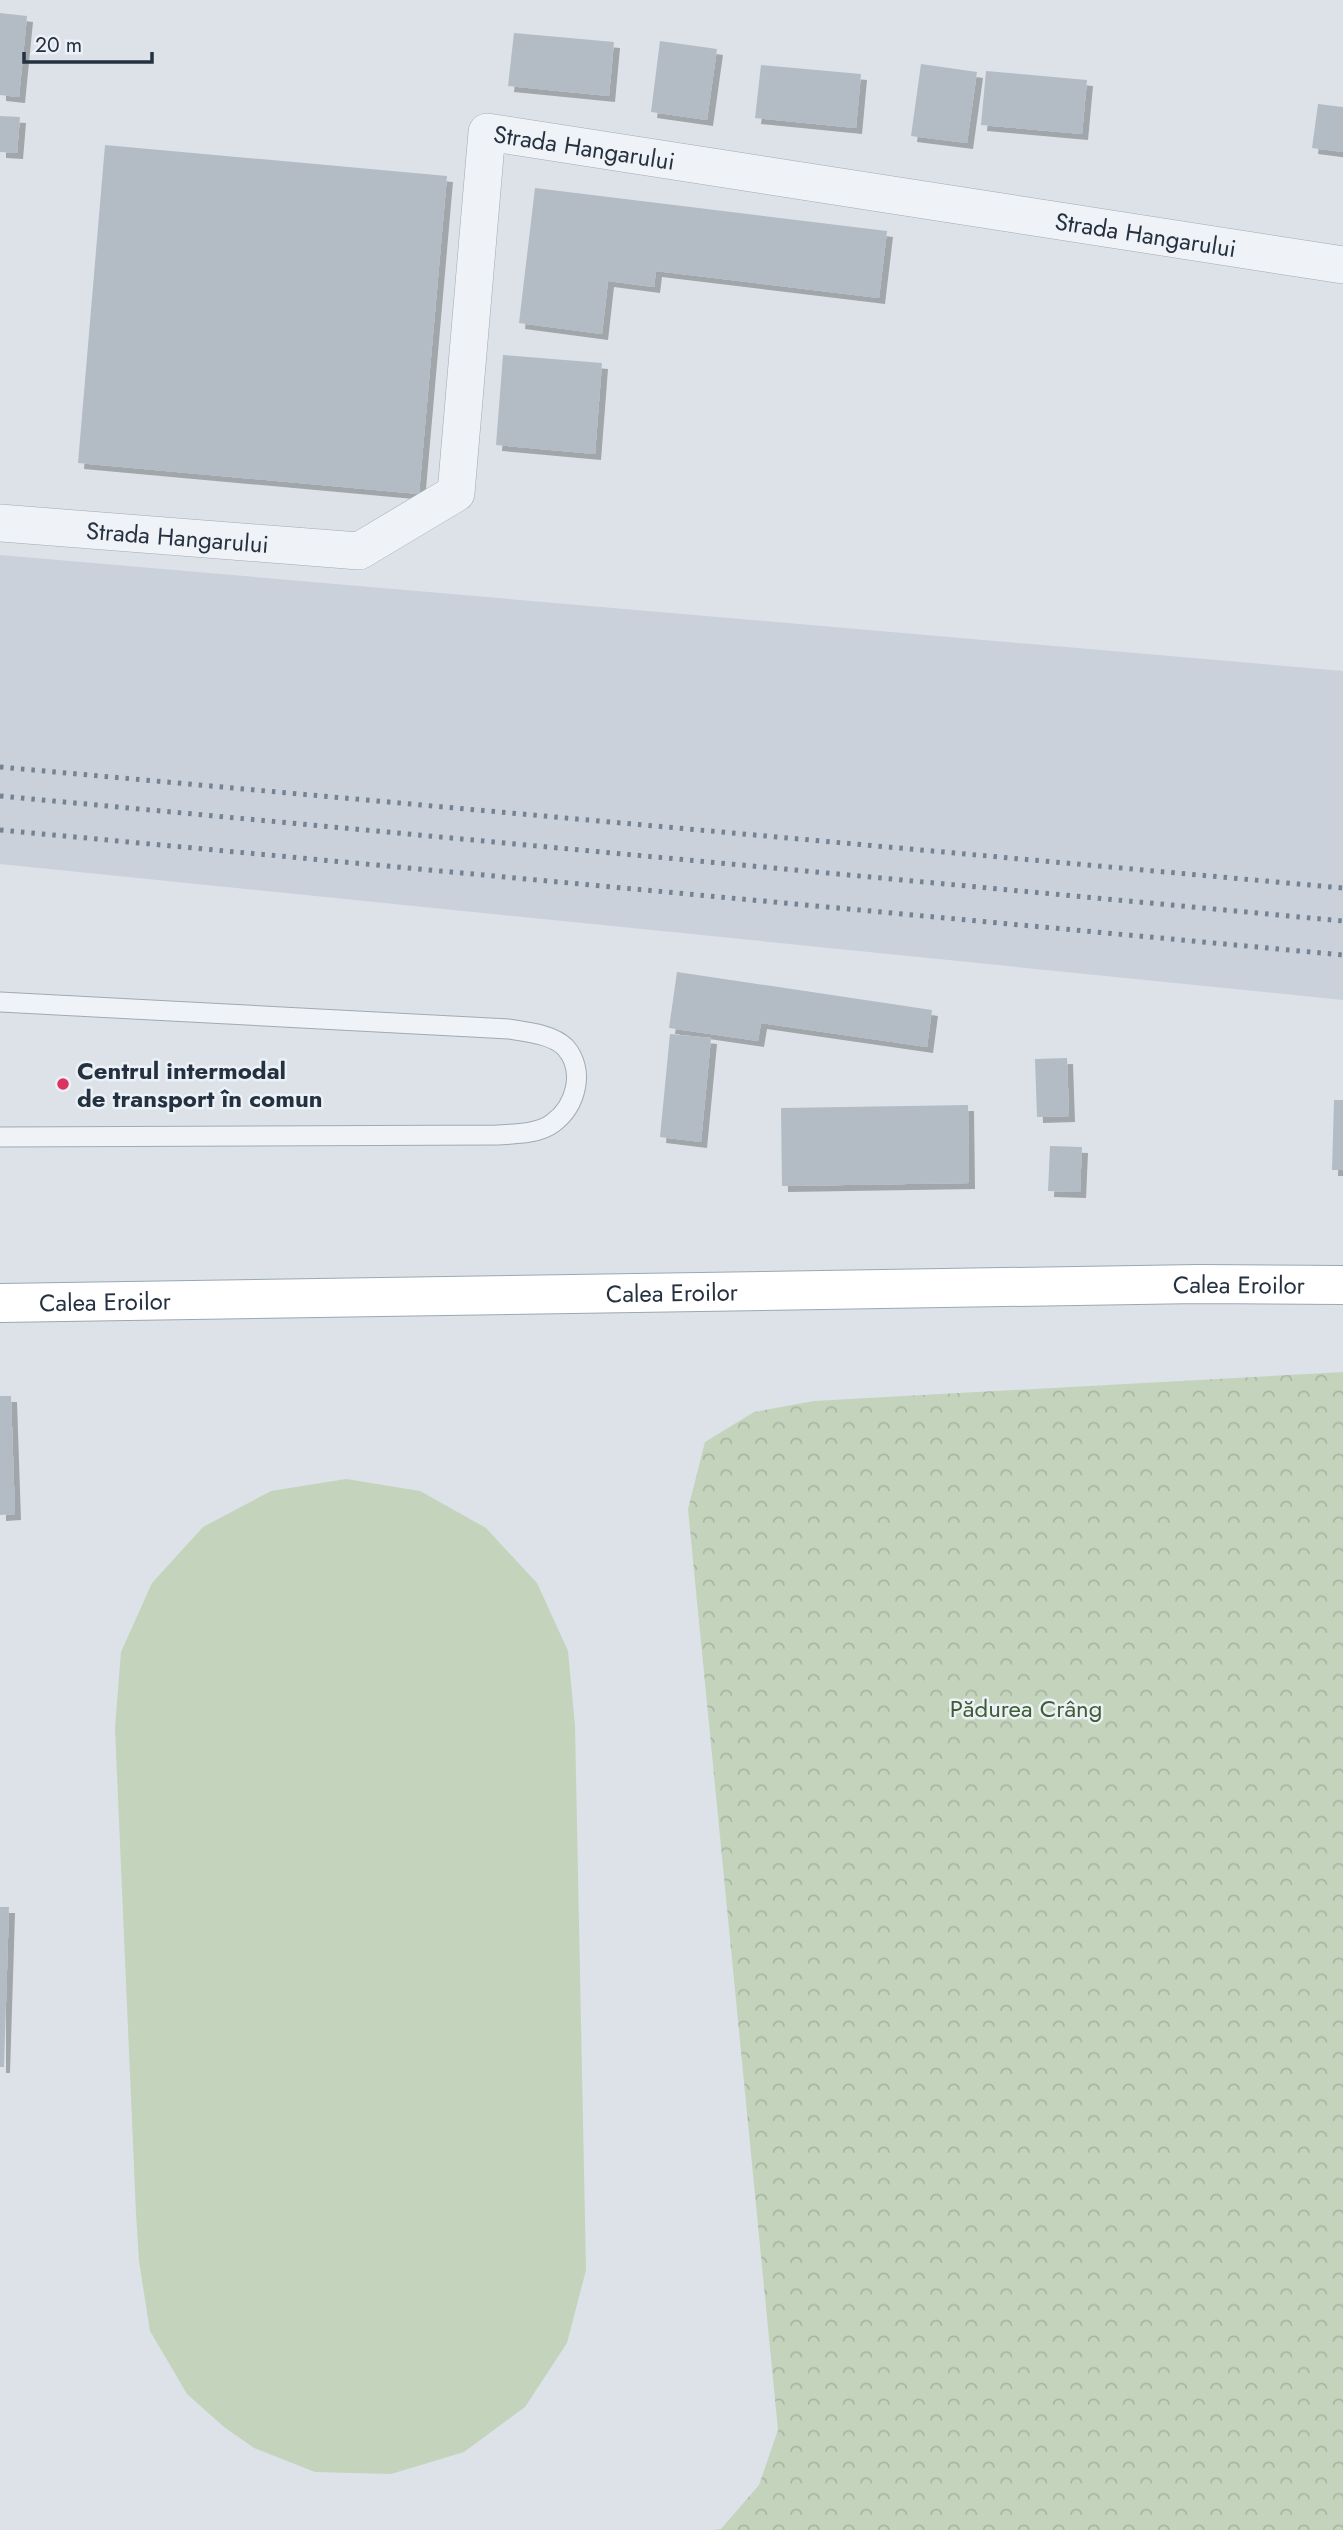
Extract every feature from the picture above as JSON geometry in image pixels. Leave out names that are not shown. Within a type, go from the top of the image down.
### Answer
[{"type":"main road","name":"Calea Eroilor","points":[[0,1303],[1184,1284],[1343,1285]]},
{"type":"street","name":"Strada Hangarului","points":[[0,523],[359,551],[456,493],[487,132],[1343,265]]},
{"type":"lane","points":[[0,1002],[509,1029],[539,1035],[564,1046],[574,1063],[577,1088],[568,1108],[552,1124],[525,1133],[0,1137]]},
{"type":"shaded area","points":[[0,555],[1343,671],[1343,1000],[0,864]]},
{"type":"green space","name":"Pădurea Crâng","points":[[1343,1372],[1343,2530],[715,2530],[721,2529],[759,2485],[778,2430],[688,1509],[705,1442],[754,1412],[814,1401]]},
{"type":"green space","points":[[346,1479],[420,1491],[486,1528],[537,1583],[568,1651],[575,1726],[586,2270],[567,2343],[525,2407],[464,2452],[391,2474],[315,2472],[254,2448],[224,2427],[187,2394],[150,2331],[139,2261],[136,2213],[115,1728],[121,1652],[152,1583],[203,1527],[271,1491]]},
{"type":"building","points":[[0,13],[27,16],[19,97],[0,95]]},
{"type":"building","points":[[514,33],[614,42],[609,96],[508,86]]},
{"type":"building","points":[[660,41],[717,49],[707,120],[651,112]]},
{"type":"building","points":[[921,64],[977,72],[967,143],[911,136]]},
{"type":"building","points":[[761,65],[861,74],[856,128],[755,118]]},
{"type":"building","points":[[986,71],[1087,80],[1082,134],[981,125]]},
{"type":"building","points":[[1318,104],[1343,107],[1343,152],[1312,148]]},
{"type":"building","points":[[0,116],[20,117],[17,153],[0,152]]},
{"type":"building","points":[[105,145],[447,176],[419,494],[78,463]]},
{"type":"building","points":[[535,188],[887,231],[879,298],[656,271],[654,287],[608,281],[602,334],[519,323]]},
{"type":"building","points":[[503,355],[602,363],[595,454],[496,445]]},
{"type":"building","points":[[677,972],[932,1010],[927,1047],[761,1023],[758,1041],[669,1028]]},
{"type":"building","points":[[670,1034],[711,1038],[701,1142],[660,1137]]},
{"type":"building","points":[[1067,1058],[1069,1116],[1037,1117],[1035,1059]]},
{"type":"building","points":[[1334,1100],[1343,1100],[1343,1170],[1332,1170]]},
{"type":"building","points":[[968,1105],[969,1183],[782,1186],[781,1108]]},
{"type":"building","points":[[1050,1146],[1082,1147],[1080,1192],[1048,1191]]},
{"type":"building","points":[[0,1396],[11,1396],[15,1514],[0,1515]]},
{"type":"building","points":[[0,1907],[9,1907],[4,2067],[0,2067]]},
{"type":"railway","points":[[0,767],[1343,888]]},
{"type":"railway","points":[[0,796],[1343,921]]},
{"type":"railway","points":[[0,830],[1343,955]]},
{"type":"place","name":"Centrul intermodal de transport în comun","points":[[63,1084]]}]
